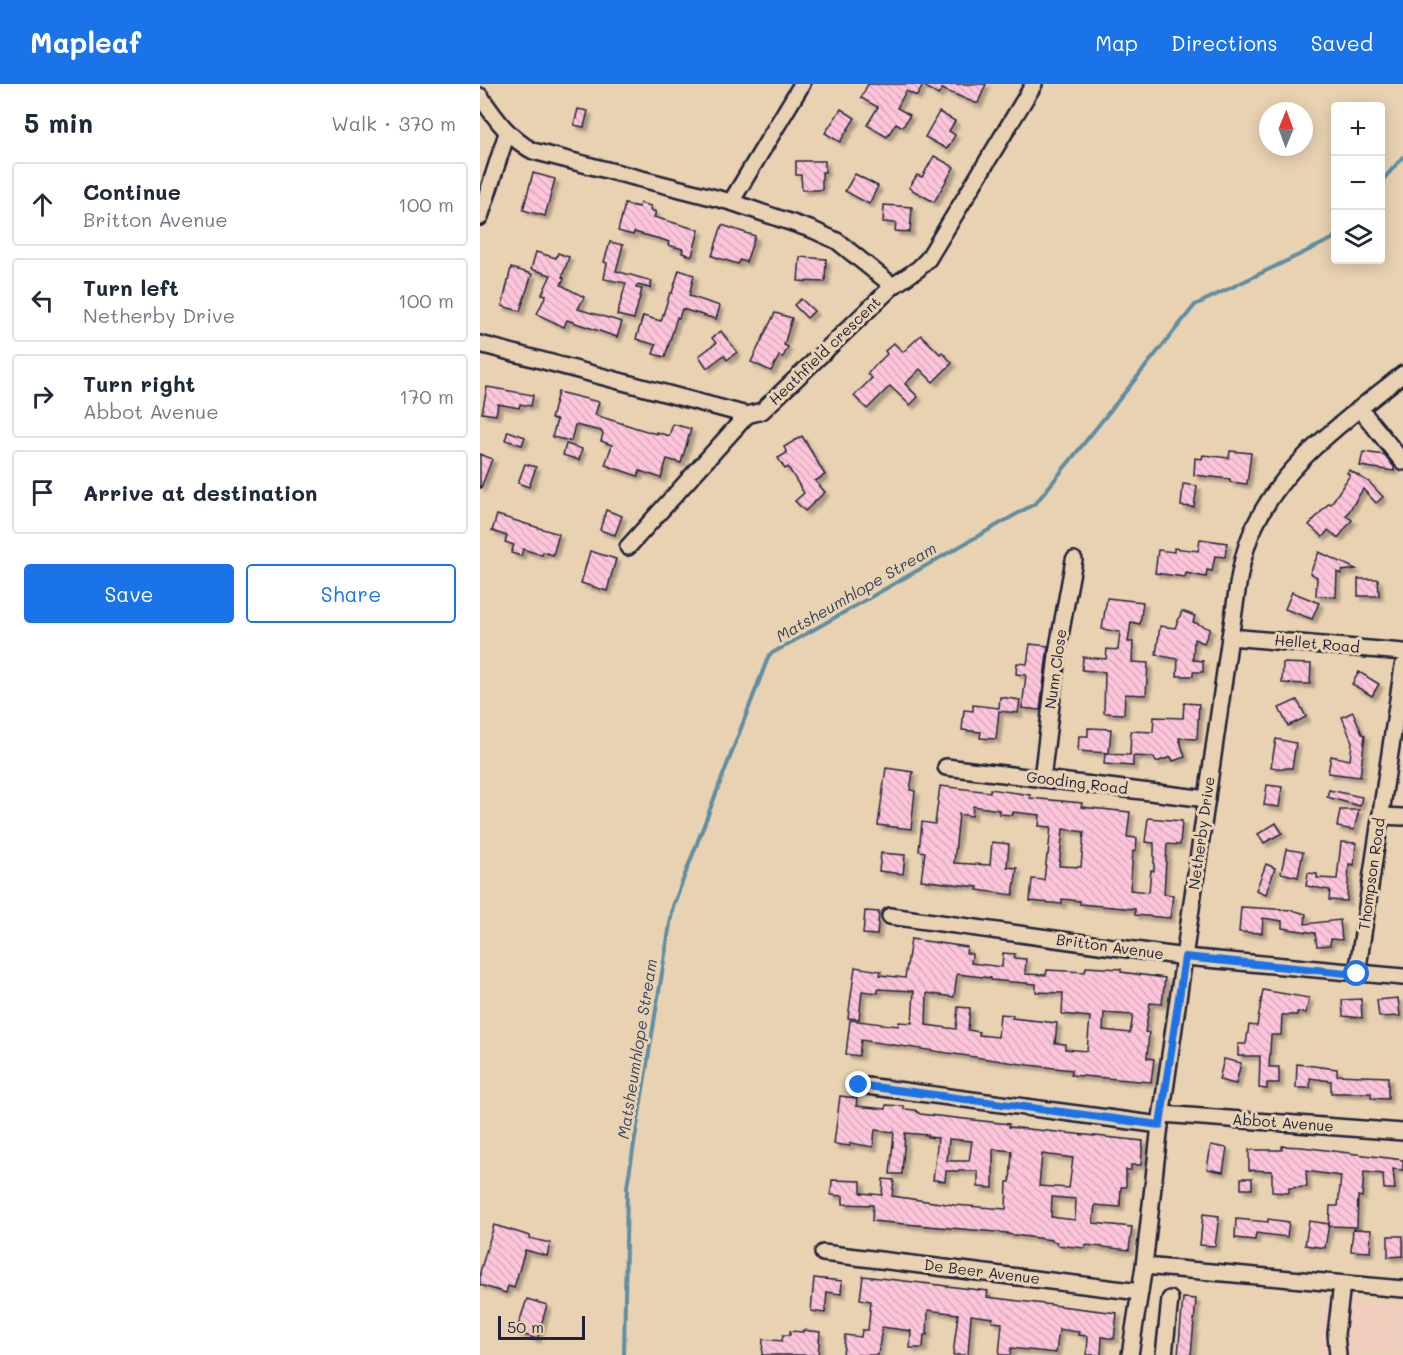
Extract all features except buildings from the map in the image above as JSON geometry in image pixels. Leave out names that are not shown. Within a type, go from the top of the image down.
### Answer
[{"type":"street","points":[[731,202],[802,84]]},
{"type":"street","name":"Heathfield crescent","points":[[628,547],[747,415],[762,411],[893,286],[918,269],[928,259],[1034,84]]},
{"type":"street","points":[[481,100],[507,133],[533,151],[731,202],[813,230],[837,242],[893,286]]},
{"type":"street","points":[[480,217],[507,133]]},
{"type":"street","points":[[480,344],[747,415]]},
{"type":"street","name":"Netherby Drive","points":[[1130,1355],[1144,1266],[1161,1119],[1230,637],[1244,556],[1256,522],[1272,496],[1296,466],[1403,374]]},
{"type":"street","points":[[1360,409],[1403,462]]},
{"type":"street","name":"Nunn Close","points":[[1042,779],[1058,647],[1074,560]]},
{"type":"street","name":"Hellet Road","points":[[1230,637],[1403,652]]},
{"type":"street","name":"Thompson Road","points":[[1357,974],[1403,666]]},
{"type":"street","name":"Gooding Road","points":[[946,767],[1207,799]]},
{"type":"street","points":[[1381,816],[1403,817]]},
{"type":"street","name":"Britton Avenue","points":[[890,916],[1185,957],[1403,977]]},
{"type":"street","name":"Abbot Avenue","points":[[859,1085],[1161,1119],[1403,1132]]},
{"type":"street","name":"De Beer Avenue","points":[[824,1253],[1140,1292]]},
{"type":"street","points":[[1144,1266],[1403,1289]]},
{"type":"street","points":[[1338,1355],[1336,1334],[1342,1284]]},
{"type":"street","points":[[1164,1355],[1170,1299]]},
{"type":"shaded area","points":[[1325,1299],[1403,1304],[1403,1355],[1315,1355]]},
{"type":"waterway","name":"Matsheumhlope Stream","points":[[1385,177],[1403,157]]},
{"type":"waterway","name":"Matsheumhlope Stream","points":[[624,1355],[627,1187],[673,906],[769,655],[1036,503],[1195,305],[1331,239]]},
{"type":"route","points":[[859,1085],[1160,1125],[1185,957],[1357,974]]}]
